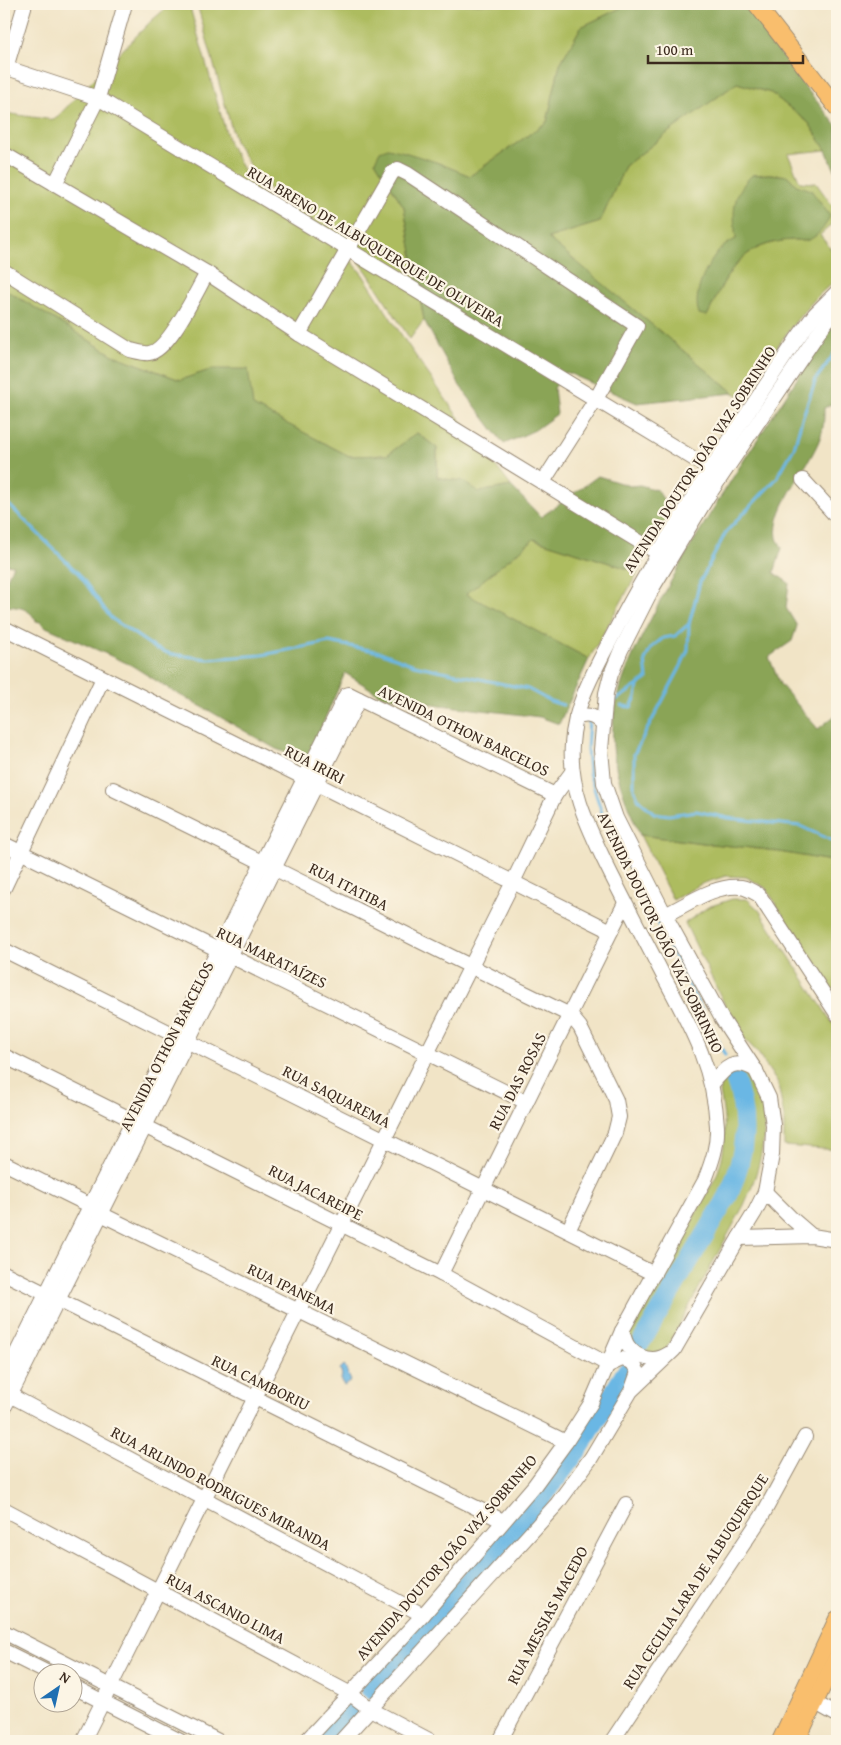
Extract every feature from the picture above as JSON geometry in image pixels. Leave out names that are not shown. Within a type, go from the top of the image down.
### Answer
[{"type":"main road","points":[[756,4],[834,104]]},
{"type":"main road","points":[[834,104],[837,84]]},
{"type":"main road","points":[[797,1741],[809,1699],[837,1619]]},
{"type":"main road","points":[[780,1741],[837,1656]]},
{"type":"street","points":[[5,67],[25,4]]},
{"type":"street","points":[[55,184],[98,98],[125,4]]},
{"type":"street","name":"RUA BRENO DE ALBUQUERQUE DE OLIVEIRA","points":[[5,67],[98,98],[716,472]]},
{"type":"street","points":[[4,154],[207,273],[299,334],[658,553]]},
{"type":"street","points":[[299,334],[392,173],[398,169],[408,174],[637,326],[596,400],[543,482]]},
{"type":"street","points":[[4,271],[130,350],[150,354],[161,348],[177,327],[207,273]]},
{"type":"street","name":"AVENIDA DOUTOR JOÃO VAZ SOBRINHO","points":[[341,1741],[558,1504],[591,1458],[632,1391],[674,1350],[765,1192],[772,1155],[773,1125],[769,1098],[756,1071],[722,1019],[616,818],[604,783],[601,750],[603,725],[606,693],[611,674],[652,588],[716,472],[815,314],[837,292]]},
{"type":"street","name":"AVENIDA DOUTOR JOÃO VAZ SOBRINHO","points":[[306,1741],[423,1615],[534,1486],[566,1442],[591,1403],[609,1365],[622,1331],[705,1180],[714,1155],[717,1127],[712,1084],[704,1056],[587,825],[578,801],[572,772],[572,743],[576,718],[595,669],[658,553],[825,323],[837,310]]},
{"type":"street","points":[[803,480],[837,517]]},
{"type":"street","name":"RUA IRIRI","points":[[4,630],[611,931]]},
{"type":"street","points":[[4,888],[103,678]]},
{"type":"street","name":"AVENIDA OTHON BARCELOS","points":[[4,1408],[7,1393],[52,1297],[181,1038],[310,781],[359,699],[555,795],[572,772]]},
{"type":"street","points":[[576,718],[583,715],[592,716],[603,725]]},
{"type":"street","name":"RUA ITATIBA","points":[[113,789],[570,1015]]},
{"type":"street","points":[[83,1741],[555,795]]},
{"type":"street","name":"RUA MARATAÍZES","points":[[4,844],[526,1102]]},
{"type":"street","points":[[666,915],[712,892],[725,888],[742,887],[759,895],[837,1014]]},
{"type":"street","name":"RUA DAS ROSAS","points":[[440,1274],[625,903]]},
{"type":"street","name":"RUA SAQUAREMA","points":[[4,950],[654,1274]]},
{"type":"street","points":[[568,1231],[615,1133],[619,1118],[616,1100],[580,1027],[570,1015]]},
{"type":"street","name":"RUA JACAREIPE","points":[[4,1056],[440,1274],[609,1365]]},
{"type":"street","points":[[712,1084],[732,1065],[747,1065],[756,1071]]},
{"type":"street","name":"RUA IPANEMA","points":[[4,1163],[298,1311],[566,1442]]},
{"type":"street","points":[[765,1192],[812,1236]]},
{"type":"street","points":[[738,1238],[836,1236]]},
{"type":"street","name":"RUA CAMBORIU","points":[[4,1274],[503,1521]]},
{"type":"street","name":"AVENIDA OTHON BARCELOS","points":[[4,1378],[52,1297]]},
{"type":"street","points":[[622,1331],[628,1346],[635,1354],[646,1359],[657,1359],[674,1350]]},
{"type":"street","points":[[609,1365],[622,1359],[632,1362],[638,1372],[632,1391]]},
{"type":"street","name":"RUA ARLINDO RODRIGUES MIRANDA","points":[[7,1393],[423,1615]]},
{"type":"street","name":"RUA CECILIA LARA DE ALBUQUERQUE","points":[[612,1741],[762,1516],[804,1437]]},
{"type":"street","name":"RUA MESSIAS MACEDO","points":[[500,1741],[626,1504]]},
{"type":"street","name":"RUA ASCANIO LIMA","points":[[4,1509],[349,1694],[370,1709],[431,1741]]},
{"type":"street","points":[[4,1632],[218,1741]]},
{"type":"street","points":[[4,1651],[32,1665]]},
{"type":"street","points":[[82,1691],[180,1741]]},
{"type":"street","points":[[809,1699],[837,1715]]},
{"type":"green space","points":[[171,4],[189,4],[229,143],[249,181],[290,217],[342,249],[363,275],[406,342],[456,414],[511,486],[479,492],[463,481],[437,477],[437,448],[417,433],[387,455],[349,456],[252,406],[213,369],[180,380],[113,355],[4,289],[4,113],[54,120],[151,21]]},
{"type":"green space","points":[[197,4],[629,4],[581,27],[560,64],[547,122],[470,176],[436,162],[375,161],[404,207],[424,320],[410,339],[367,272],[347,245],[294,212],[256,176],[235,141]]},
{"type":"green space","points":[[629,4],[745,4],[801,82],[837,126],[837,175],[826,150],[809,123],[771,93],[737,83],[625,166],[600,222],[548,238],[734,393],[637,403],[566,372],[554,388],[557,414],[535,430],[504,444],[460,386],[424,320],[404,207],[375,161],[380,151],[388,148],[436,162],[470,176],[547,122],[560,64],[581,27]]},
{"type":"green space","points":[[737,83],[771,93],[809,123],[826,150],[788,154],[800,182],[816,183],[837,212],[837,220],[820,235],[837,257],[837,279],[797,319],[744,398],[734,393],[547,238],[600,222],[625,166]],"holes":[[[752,175],[788,176],[796,185],[811,190],[804,241],[776,242],[748,254],[724,281],[707,316],[720,249],[736,239]]]},
{"type":"green space","points":[[752,175],[788,176],[796,185],[811,190],[830,216],[828,220],[820,232],[813,238],[804,241],[794,240],[762,246],[746,255],[728,275],[707,316],[699,314],[697,298],[705,272],[721,249],[736,239],[734,212],[740,190]]},
{"type":"green space","points":[[4,289],[113,355],[180,380],[213,369],[248,369],[253,406],[349,456],[387,455],[417,433],[437,448],[437,477],[463,481],[479,492],[511,486],[541,517],[598,476],[630,486],[640,485],[657,490],[674,515],[645,557],[638,572],[534,539],[466,594],[589,659],[559,724],[540,717],[382,696],[345,673],[307,760],[276,749],[176,693],[131,665],[44,626],[36,621],[26,610],[18,607],[4,606],[4,585],[13,565],[4,564]]},
{"type":"green space","points":[[837,322],[837,402],[824,408],[823,429],[818,444],[786,499],[780,512],[777,526],[777,538],[782,548],[774,573],[789,583],[786,608],[797,626],[792,641],[769,657],[780,684],[818,729],[837,714],[837,862],[762,849],[640,835],[624,795],[614,755],[613,726],[618,694],[623,679],[650,621],[696,538],[824,337]]},
{"type":"green space","points":[[534,539],[638,572],[589,659],[465,594]]},
{"type":"green space","points":[[640,835],[762,849],[837,862],[837,1000],[766,888],[746,877],[726,876],[701,884],[673,900]]},
{"type":"green space","points":[[732,899],[747,899],[759,910],[837,1030],[837,1150],[784,1146],[784,1117],[778,1084],[758,1053],[738,1032],[685,923],[708,907]]},
{"type":"green space","points":[[740,1069],[752,1075],[760,1094],[763,1111],[764,1138],[754,1179],[744,1205],[665,1351],[641,1355],[628,1335],[716,1177],[723,1154],[725,1132],[719,1086],[728,1073]]},
{"type":"water","points":[[344,1365],[351,1381],[344,1386],[340,1369]]},
{"type":"waterway","points":[[837,350],[816,379],[794,448],[777,478],[726,532],[700,582],[689,624],[688,650],[634,754],[634,789],[639,800],[654,813],[669,815],[696,811],[728,818],[800,826],[837,843]]},
{"type":"waterway","points":[[4,500],[79,574],[111,618],[155,648],[171,654],[208,659],[262,655],[329,642],[380,652],[414,665],[528,689],[550,701],[563,705]]},
{"type":"waterway","points":[[622,706],[631,707],[636,697],[638,685],[647,679],[645,660],[651,648],[663,638],[675,636],[689,624]]},
{"type":"waterway","points":[[609,702],[638,685]]},
{"type":"waterway","points":[[589,721],[587,749],[589,773],[604,819],[725,1055]]},
{"type":"waterway","points":[[642,1341],[728,1196],[734,1181],[739,1166],[744,1137],[742,1108],[734,1077]]},
{"type":"waterway","points":[[370,1689],[509,1536],[549,1489],[581,1446],[625,1373]]},
{"type":"waterway","points":[[322,1741],[351,1709]]}]
